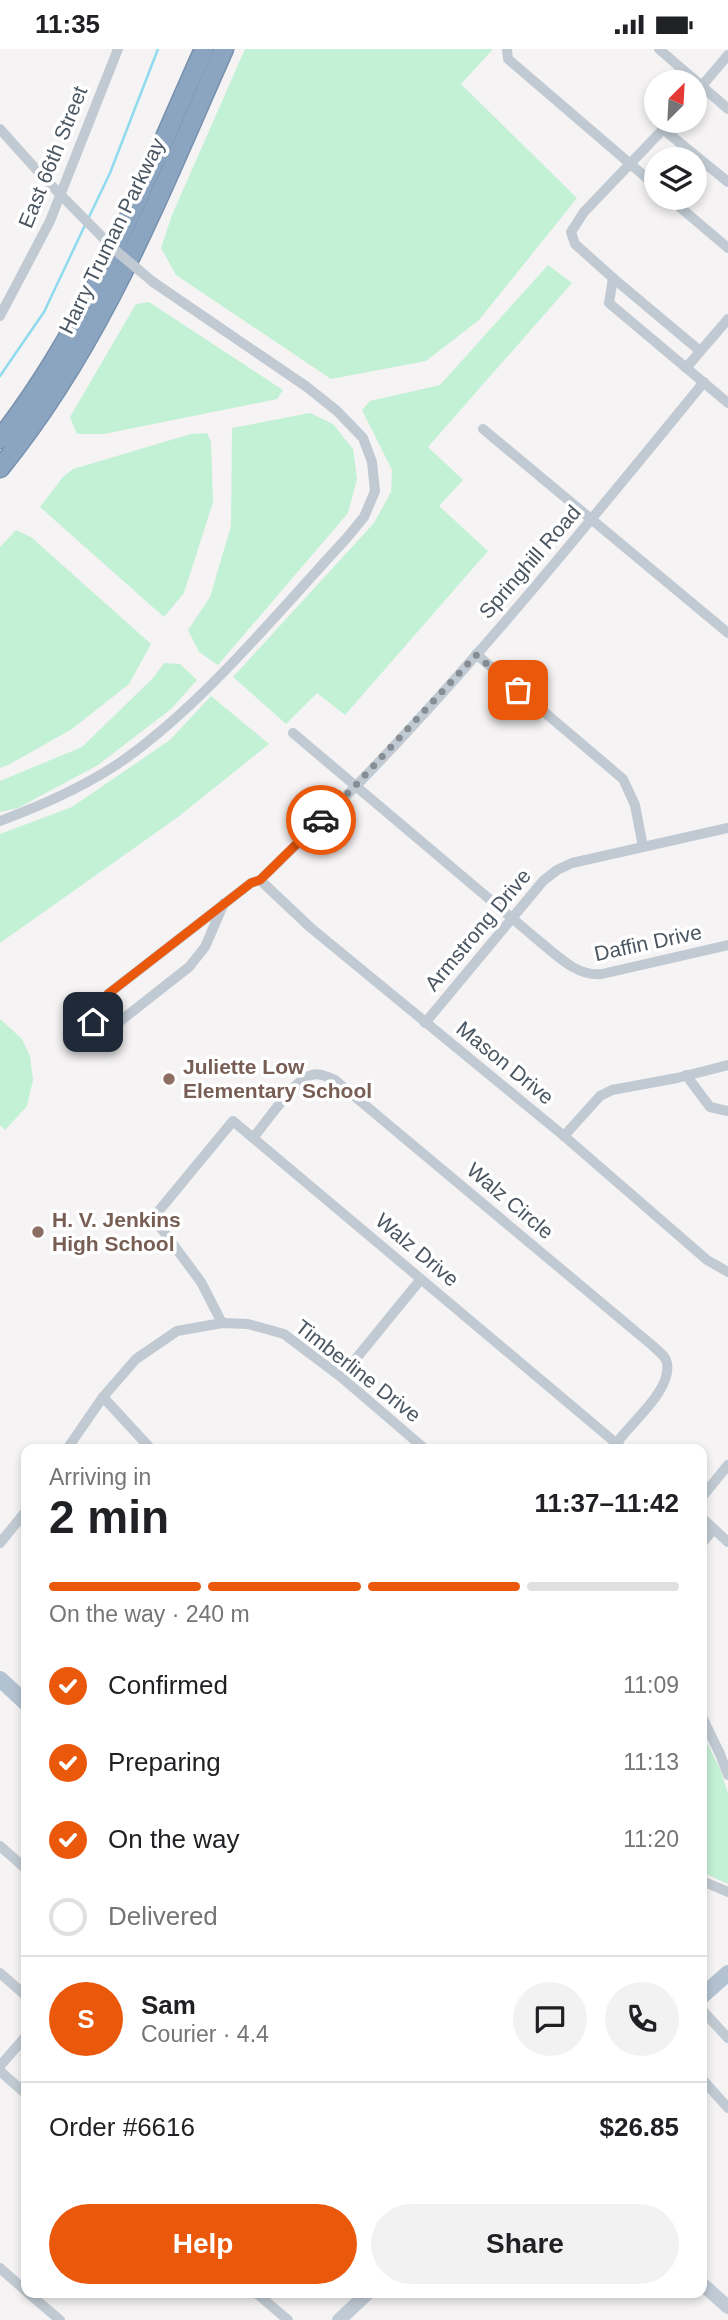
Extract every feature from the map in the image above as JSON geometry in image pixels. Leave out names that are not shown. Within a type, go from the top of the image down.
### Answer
[{"type":"highway","name":"Harry Truman Parkway","points":[[0,439],[40,383],[90,300],[204,49]]},
{"type":"highway","name":"Harry Truman Parkway","points":[[0,468],[50,402],[106,309],[224,49]]},
{"type":"main road","points":[[3,1688],[21,1699]]},
{"type":"main road","points":[[707,1992],[728,1973]]},
{"type":"main road","points":[[707,2288],[728,2307]]},
{"type":"main road","points":[[340,2320],[363,2298]]},
{"type":"street","name":"East 66th Street","points":[[0,316],[50,221],[118,49]]},
{"type":"street","points":[[659,49],[679,70]]},
{"type":"street","points":[[507,54],[644,175]]},
{"type":"street","points":[[707,80],[728,55]]},
{"type":"street","points":[[707,96],[728,109]]},
{"type":"street","points":[[0,129],[115,250],[153,282],[307,387],[337,411],[363,438],[372,462],[375,491],[364,517],[345,540],[191,705],[126,758],[90,781],[0,821]]},
{"type":"street","points":[[660,133],[584,212],[571,232],[575,244],[700,351]]},
{"type":"street","points":[[676,133],[728,182]]},
{"type":"street","points":[[683,210],[728,249]]},
{"type":"street","points":[[613,278],[609,303],[728,403]]},
{"type":"street","points":[[686,367],[728,319]]},
{"type":"street","name":"Springhill Road","points":[[224,903],[205,947],[189,967],[120,1022],[93,1022],[108,994],[224,903],[251,883],[260,880],[355,786],[476,655],[591,521],[704,382]]},
{"type":"street","points":[[483,429],[728,633]]},
{"type":"street","points":[[476,655],[623,779],[635,805],[643,847]]},
{"type":"street","name":"Daffin Drive","points":[[293,733],[580,972],[590,976],[728,945]]},
{"type":"street","name":"Armstrong Drive","points":[[425,1023],[543,881],[556,870],[572,863],[728,828]]},
{"type":"street","name":"Mason Drive","points":[[260,880],[311,928],[564,1136],[707,1260],[728,1272]]},
{"type":"street","points":[[564,1136],[600,1096],[612,1090],[728,1065]]},
{"type":"street","name":"Walz Circle","points":[[253,1138],[299,1082],[310,1075],[323,1074],[335,1080],[663,1355],[667,1363],[662,1387],[621,1444]]},
{"type":"street","points":[[685,1075],[710,1107],[728,1111]]},
{"type":"street","name":"Walz Drive","points":[[222,1323],[201,1282],[155,1220],[193,1168],[233,1121],[618,1444]]},
{"type":"street","points":[[341,1377],[421,1279]]},
{"type":"street","name":"Timberline Drive","points":[[70,1444],[103,1397],[136,1359],[177,1331],[222,1323],[248,1324],[284,1334],[341,1377],[419,1444]]},
{"type":"street","points":[[103,1397],[146,1444]]},
{"type":"street","points":[[707,1491],[728,1465]]},
{"type":"street","points":[[0,1543],[21,1517]]},
{"type":"street","points":[[707,1523],[728,1542]]},
{"type":"street","points":[[707,1537],[713,1530]]},
{"type":"street","points":[[707,1728],[724,1752],[728,1775]]},
{"type":"street","points":[[0,1846],[21,1865]]},
{"type":"street","points":[[707,1883],[728,1892]]},
{"type":"street","points":[[0,1973],[21,1992]]},
{"type":"street","points":[[707,2015],[728,2038]]},
{"type":"street","points":[[21,2042],[0,2069],[21,2089]]},
{"type":"street","points":[[707,2085],[728,2108]]},
{"type":"street","points":[[0,2268],[21,2287]]},
{"type":"street","points":[[34,2298],[60,2320]]},
{"type":"street","points":[[262,2298],[288,2320]]},
{"type":"green space","points":[[245,49],[493,49],[461,84],[577,198],[479,320],[426,361],[331,379],[176,275],[161,248],[172,215]]},
{"type":"green space","points":[[548,265],[572,283],[428,447],[463,480],[439,506],[488,551],[345,715],[317,693],[286,724],[233,677],[374,523],[391,492],[392,470],[362,410],[370,401],[440,385]]},
{"type":"green space","points":[[149,302],[283,390],[277,399],[104,434],[77,434],[70,417],[136,304]]},
{"type":"green space","points":[[310,413],[333,424],[353,449],[357,479],[348,513],[218,665],[199,652],[188,630],[210,597],[231,526],[232,428]]},
{"type":"green space","points":[[207,433],[211,442],[213,502],[184,593],[164,617],[40,507],[63,477],[73,469],[191,434]]},
{"type":"green space","points":[[16,530],[31,537],[151,644],[129,684],[72,729],[0,768],[0,547]]},
{"type":"green space","points":[[164,663],[180,664],[197,680],[171,709],[98,765],[18,808],[0,812],[0,781],[82,747],[153,678]]},
{"type":"green space","points":[[211,696],[269,744],[178,817],[0,943],[0,834],[72,807],[170,740]]},
{"type":"green space","points":[[0,1019],[22,1039],[30,1056],[33,1080],[27,1106],[5,1130],[0,1125]]},
{"type":"green space","points":[[707,1743],[728,1793],[728,1884],[707,1874]]},
{"type":"waterway","points":[[89,217],[110,173],[158,49]]},
{"type":"waterway","points":[[0,376],[44,312],[86,223]]},
{"type":"way so far","points":[[321,820],[476,655],[518,690]]},
{"type":"place","name":"Juliette Low Elementary School","points":[[169,1079]]},
{"type":"place","name":"H. V. Jenkins High School","points":[[38,1232]]},
{"type":"route","points":[[93,1022],[108,994],[251,883],[260,880],[321,820]]}]
